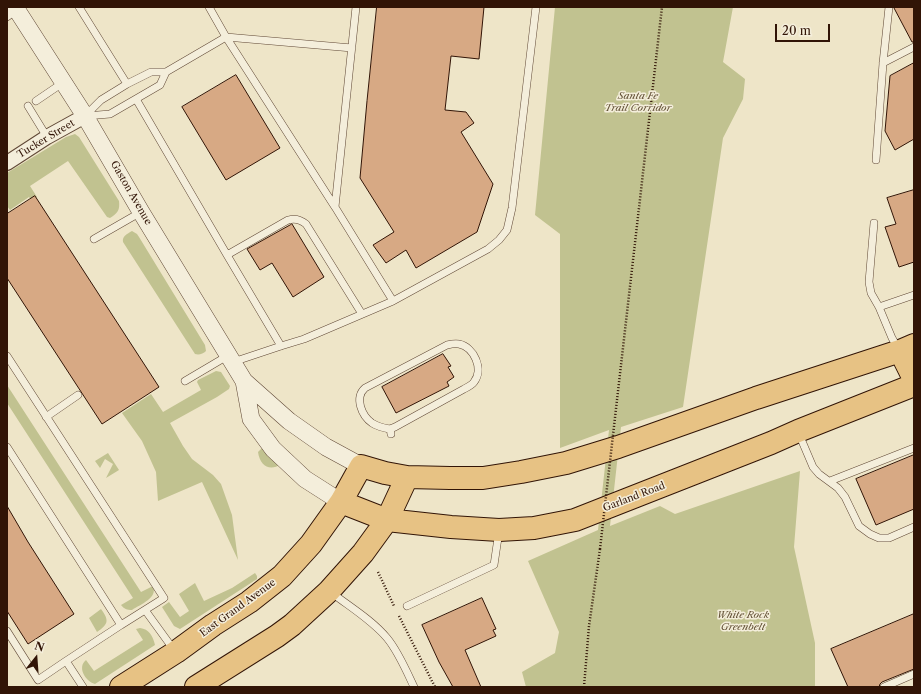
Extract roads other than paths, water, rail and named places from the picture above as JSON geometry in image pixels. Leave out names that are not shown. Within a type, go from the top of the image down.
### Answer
[{"type":"main road","points":[[361,466],[385,473],[407,477],[483,478],[566,463],[618,447],[756,398],[907,348],[914,379]]},
{"type":"main road","name":"Garland Road","points":[[341,502],[387,520],[451,527],[499,530],[534,528],[575,520],[914,385]]},
{"type":"main road","name":"East Grand Avenue","points":[[120,687],[176,652],[249,602],[282,576],[311,544],[341,502],[361,466]]},
{"type":"main road","points":[[196,687],[277,636],[292,625],[329,591],[363,553],[387,520],[407,477]]},
{"type":"street","name":"Gaston Avenue","points":[[13,11],[64,82],[244,381],[288,421],[326,447],[361,466]]},
{"type":"street","name":"Tucker Street","points":[[7,163],[47,137],[85,116]]},
{"type":"street","name":"Gaston Avenue","points":[[244,381],[251,420],[273,449],[305,479],[341,502]]},
{"type":"lane","points":[[79,7],[127,84]]},
{"type":"lane","points":[[209,7],[226,37],[335,207],[393,301]]},
{"type":"lane","points":[[335,207],[356,7]]},
{"type":"lane","points":[[186,381],[231,359],[304,339],[393,301],[488,249],[499,240],[507,230],[512,208],[536,7]]},
{"type":"lane","points":[[876,160],[883,63],[889,7]]},
{"type":"lane","points":[[85,116],[101,100],[127,84],[151,72],[166,72],[226,37],[352,48]]},
{"type":"lane","points":[[883,63],[914,47]]},
{"type":"lane","points":[[85,116],[110,114],[160,85],[166,72]]},
{"type":"lane","points":[[36,101],[64,82]]},
{"type":"lane","points":[[136,99],[281,346]]},
{"type":"lane","points":[[28,106],[47,137]]},
{"type":"lane","points":[[94,239],[141,212]]},
{"type":"lane","points":[[227,255],[288,220],[292,219],[302,221],[306,224],[362,314]]},
{"type":"lane","points":[[874,223],[869,282],[871,293],[879,307],[892,338],[907,348]]},
{"type":"lane","points":[[879,307],[914,295]]},
{"type":"lane","points":[[460,344],[468,348],[475,357],[478,366],[477,375],[474,382],[390,431],[371,422],[363,413],[359,403],[361,391],[447,345],[460,344]]},
{"type":"lane","points":[[7,356],[164,598],[121,624],[38,680],[7,632]]},
{"type":"lane","points":[[46,417],[78,395]]},
{"type":"lane","points":[[798,431],[813,467],[819,474],[838,488],[845,497],[859,526],[870,534],[879,538],[889,538],[914,527]]},
{"type":"lane","points":[[7,447],[121,624]]},
{"type":"lane","points":[[830,481],[914,448]]},
{"type":"lane","points":[[407,606],[494,565],[499,530]]},
{"type":"lane","points":[[329,591],[373,624],[388,638],[414,687]]},
{"type":"lane","points":[[145,610],[176,652]]},
{"type":"lane","points":[[66,661],[82,687]]},
{"type":"lane","points":[[884,687],[914,674]]},
{"type":"park label","name":"Santa Fe Trail Corridor","points":[[638,102]]},
{"type":"park label","name":"White Rock Greenbelt","points":[[743,620]]}]
